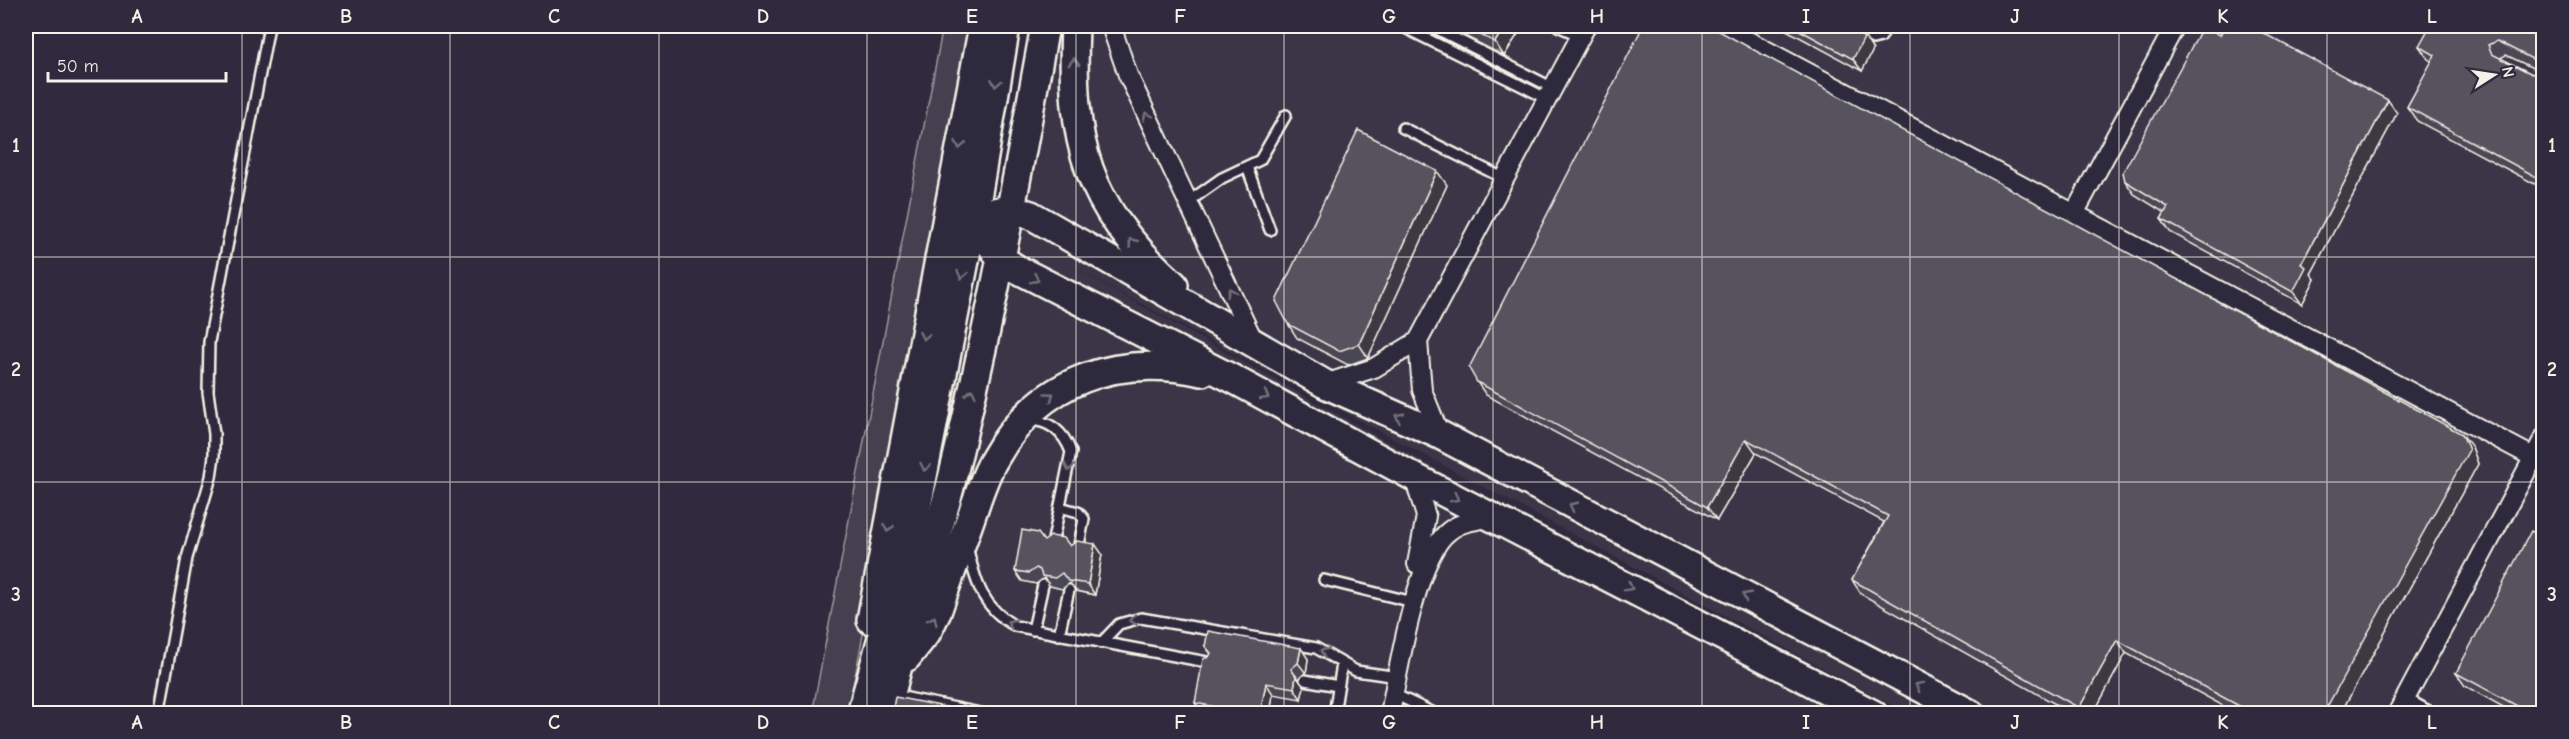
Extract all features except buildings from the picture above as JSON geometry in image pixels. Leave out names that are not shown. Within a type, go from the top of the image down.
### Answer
[{"type":"street","points":[[855,714],[983,26]]},
{"type":"street","points":[[861,714],[915,517],[975,218],[1006,26]]},
{"type":"street","points":[[888,704],[950,485],[1012,209],[1045,26]]},
{"type":"street","points":[[1075,26],[1074,99],[1078,135],[1087,170],[1104,204],[1133,245],[1172,284],[1221,324]]},
{"type":"street","points":[[1111,26],[1128,75],[1255,345]]},
{"type":"street","points":[[1724,26],[2533,457]]},
{"type":"street","points":[[2074,214],[2175,26]]},
{"type":"street","points":[[1325,384],[1374,368],[1418,341],[1584,31]]},
{"type":"street","points":[[975,218],[999,209],[1012,209],[1031,215],[1325,384],[1440,435],[1971,714]]},
{"type":"street","points":[[975,218],[991,247],[1001,258],[1017,269],[1233,379],[1414,477],[1873,714]]},
{"type":"street","points":[[1418,341],[1422,390],[1440,435]]},
{"type":"street","points":[[897,666],[913,651],[932,622],[994,458],[1022,420],[1063,387],[1100,372],[1136,366],[1174,366],[1233,379]]},
{"type":"street","points":[[2401,706],[2544,438]]},
{"type":"street","points":[[1390,714],[1414,597],[1414,576],[1423,543],[1426,516],[1414,477]]},
{"type":"street","points":[[1414,597],[1440,539],[1458,525],[1493,517]]},
{"type":"lane","points":[[159,714],[187,558],[211,477],[214,434],[208,392],[209,342],[270,26]]},
{"type":"lane","points":[[1401,26],[1550,93]]},
{"type":"lane","points":[[1431,26],[1550,93]]},
{"type":"lane","points":[[1558,26],[1584,31]]},
{"type":"lane","points":[[1847,26],[1873,39],[1881,37],[1887,26]]},
{"type":"lane","points":[[1188,202],[1222,178],[1263,157],[1286,115]]},
{"type":"lane","points":[[1403,128],[1505,179]]},
{"type":"lane","points":[[1247,167],[1270,230]]},
{"type":"lane","points":[[1022,420],[1044,422],[1061,434],[1067,442],[1071,459],[1052,545]]},
{"type":"lane","points":[[1060,507],[1078,512],[1084,519],[1078,550]]},
{"type":"lane","points":[[964,536],[976,584],[982,598],[1002,619],[1015,626],[1212,663]]},
{"type":"lane","points":[[1324,580],[1414,597]]},
{"type":"lane","points":[[1033,630],[1043,585]]},
{"type":"lane","points":[[1059,635],[1069,590]]},
{"type":"lane","points":[[1101,643],[1119,624],[1141,618],[1316,648],[1356,671],[1396,686],[1436,714]]},
{"type":"lane","points":[[1334,714],[1342,664]]},
{"type":"lane","points":[[1305,680],[1338,686]]},
{"type":"lane","points":[[888,704],[985,714]]},
{"type":"lane","points":[[2401,706],[2434,714]]},
{"type":"shaded area","points":[[943,26],[980,26],[848,713],[812,714]]},
{"type":"shaded area","points":[[1030,26],[2543,26],[2543,713],[1907,713],[1050,255],[1877,713],[900,714]]}]
